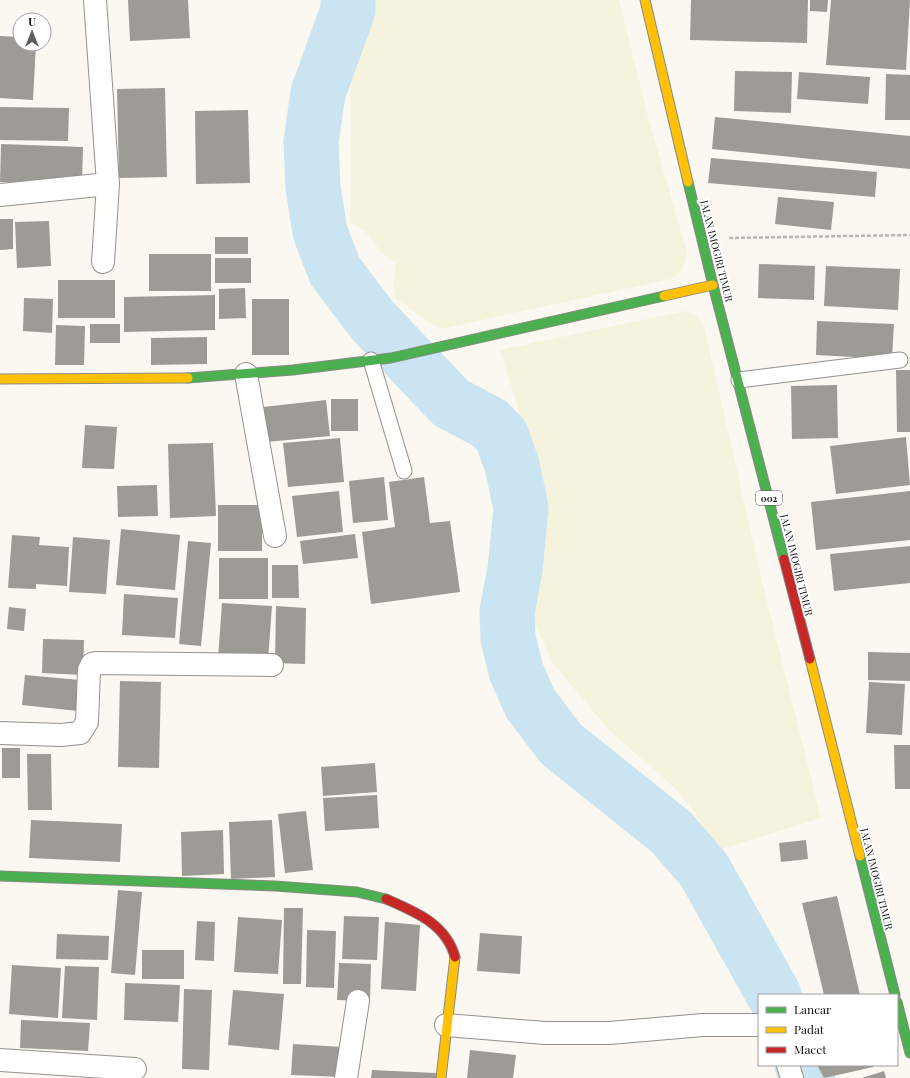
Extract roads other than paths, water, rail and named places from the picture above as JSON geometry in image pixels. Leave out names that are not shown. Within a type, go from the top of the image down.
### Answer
[{"type":"street","points":[[95,0],[108,184],[104,262]]},
{"type":"street","name":"JALAN IMOGIRI TIMUR","points":[[645,0],[713,285],[739,380],[895,994]]},
{"type":"street","points":[[0,194],[108,184]]},
{"type":"street","points":[[0,379],[196,378],[391,358],[438,346],[713,285]]},
{"type":"street","points":[[246,374],[275,536]]},
{"type":"street","points":[[0,733],[61,735],[80,733],[87,722],[89,670],[92,664],[272,665]]},
{"type":"street","points":[[0,876],[275,886],[357,892],[387,899],[430,921],[445,934],[452,945],[456,958],[440,1078]]},
{"type":"street","points":[[346,1078],[358,1001]]},
{"type":"street","points":[[898,1006],[910,1053]]},
{"type":"street","points":[[446,1025],[545,1032],[609,1033],[703,1025],[758,1025]]},
{"type":"street","points":[[0,1060],[135,1069]]},
{"type":"street","points":[[788,1066],[792,1078]]},
{"type":"lane","points":[[371,360],[404,471]]},
{"type":"lane","points":[[739,380],[900,360]]},
{"type":"waterway","points":[[348,0],[348,10],[318,93],[311,142],[313,187],[320,232],[335,271],[372,320],[451,403],[489,423],[501,435],[512,465],[521,508],[515,570],[507,611],[508,638],[516,671],[530,703],[561,744],[671,832],[704,870],[773,994]]},
{"type":"waterway","points":[[802,1066],[808,1078]]}]
